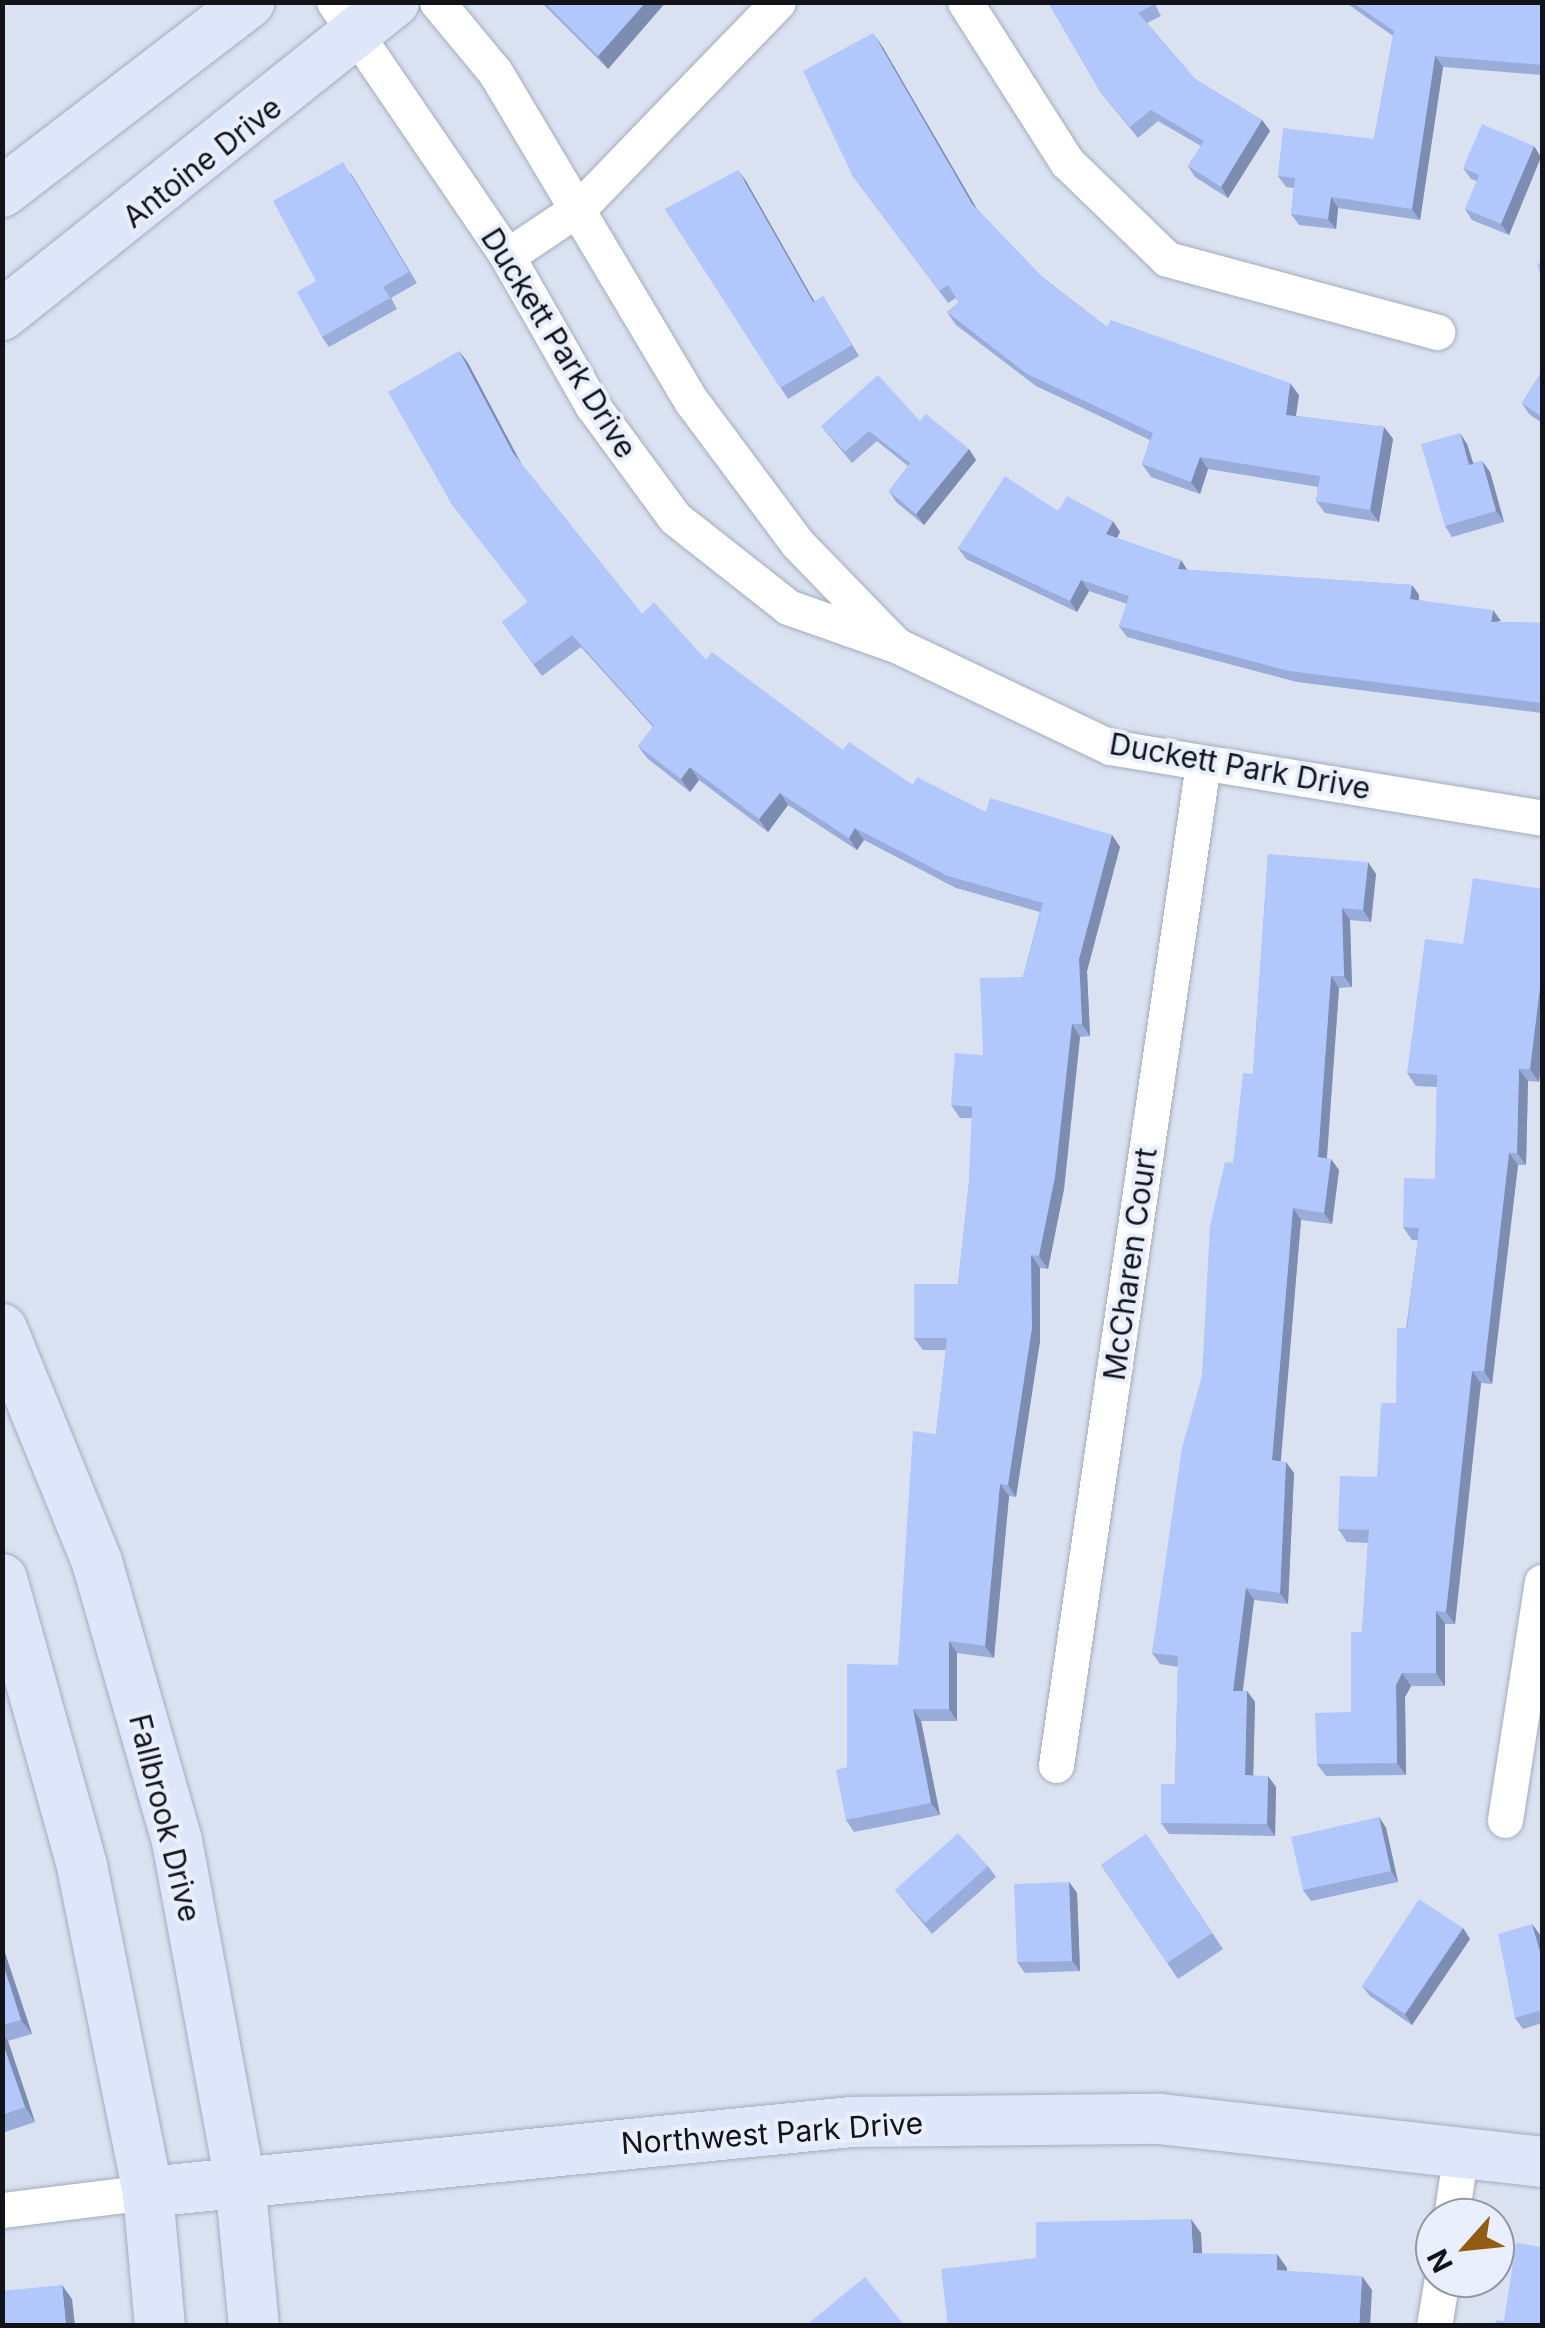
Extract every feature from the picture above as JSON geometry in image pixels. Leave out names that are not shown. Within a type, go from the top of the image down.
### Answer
[{"type":"main road","points":[[2,192],[250,2]]},
{"type":"main road","name":"Antoine Drive","points":[[2,314],[346,21],[394,2]]},
{"type":"main road","name":"Fallbrook Drive","points":[[2,1330],[97,1562],[177,1841],[240,2181],[254,2326]]},
{"type":"main road","points":[[2,1579],[82,1866],[148,2192],[160,2326]]},
{"type":"main road","name":"Northwest Park Drive","points":[[148,2192],[852,2122],[1159,2118],[1542,2162]]},
{"type":"street","name":"Duckett Park Drive","points":[[437,2],[495,72],[580,207],[692,402],[798,544],[896,645]]},
{"type":"street","points":[[507,256],[580,207],[778,2]]},
{"type":"street","points":[[965,2],[1068,162],[1166,259],[1436,332]]},
{"type":"street","name":"Duckett Park Drive","points":[[346,21],[507,256],[592,406],[676,518],[788,607],[896,645],[1110,747],[1542,818]]},
{"type":"street","name":"McCharen Court","points":[[1056,1765],[1203,763]]},
{"type":"street","points":[[1504,1820],[1542,1582]]},
{"type":"street","points":[[1454,2198],[1461,2150]]},
{"type":"street","name":"Northwest Park Drive","points":[[2,2210],[148,2192]]},
{"type":"street","points":[[1434,2326],[1439,2298]]},
{"type":"building","points":[[544,2],[646,2],[598,56]]},
{"type":"building","points":[[1048,2],[1152,2],[1138,13],[1195,79],[1262,120],[1221,187],[1188,166],[1204,141],[1151,110],[1130,127],[1101,93]]},
{"type":"building","points":[[1352,2],[1542,2],[1542,65],[1435,56],[1412,209],[1331,197],[1328,219],[1291,214],[1295,178],[1278,176],[1283,128],[1374,139],[1394,31]]},
{"type":"building","points":[[873,33],[972,204],[1041,276],[1107,327],[1111,320],[1290,383],[1286,415],[1384,427],[1370,510],[1316,501],[1320,476],[1200,457],[1191,482],[1142,464],[1153,433],[1027,374],[947,312],[959,302],[948,285],[939,291],[852,175],[803,71]]},
{"type":"building","points":[[1482,124],[1534,146],[1501,224],[1465,209],[1479,175],[1463,168]]},
{"type":"building","points":[[343,162],[409,272],[383,287],[390,298],[322,337],[297,292],[316,281],[273,201]]},
{"type":"building","points":[[738,170],[813,302],[823,296],[852,345],[780,388],[665,209]]},
{"type":"building","points":[[459,351],[513,453],[642,614],[654,602],[706,660],[712,652],[843,750],[849,742],[913,785],[917,777],[986,812],[990,798],[1112,835],[1079,959],[1082,1024],[1072,1024],[1055,1177],[1039,1256],[1031,1255],[1032,1328],[1008,1485],[1000,1484],[985,1646],[949,1641],[949,1709],[913,1709],[931,1803],[846,1820],[836,1770],[847,1767],[847,1664],[898,1665],[913,1431],[936,1434],[947,1338],[914,1338],[914,1284],[958,1284],[969,1183],[972,1107],[951,1105],[955,1053],[983,1055],[980,978],[1023,977],[1043,903],[948,876],[855,828],[849,838],[780,793],[759,819],[690,767],[681,779],[638,746],[654,726],[572,635],[534,664],[502,622],[528,602],[451,503],[388,392]]},
{"type":"building","points":[[1542,371],[1542,417],[1522,403]]},
{"type":"building","points":[[878,375],[920,421],[926,414],[969,449],[916,514],[889,491],[910,463],[869,431],[845,452],[821,426]]},
{"type":"building","points":[[1460,433],[1469,465],[1482,461],[1496,511],[1445,526],[1421,444]]},
{"type":"building","points":[[1005,476],[1058,511],[1067,496],[1113,521],[1106,534],[1181,560],[1178,569],[1412,585],[1410,599],[1493,610],[1491,622],[1542,623],[1542,703],[1289,671],[1119,626],[1129,596],[1081,580],[1070,601],[958,548]]},
{"type":"building","points":[[1268,854],[1368,862],[1363,910],[1342,908],[1344,976],[1331,976],[1318,1157],[1331,1159],[1324,1213],[1293,1208],[1272,1460],[1286,1462],[1280,1593],[1246,1588],[1233,1691],[1247,1691],[1245,1775],[1268,1776],[1267,1824],[1161,1823],[1161,1784],[1175,1784],[1178,1656],[1152,1653],[1182,1448],[1202,1376],[1210,1226],[1225,1162],[1233,1163],[1243,1073],[1253,1074]]},
{"type":"building","points":[[1473,878],[1542,889],[1542,971],[1530,1069],[1519,1069],[1517,1153],[1509,1153],[1484,1371],[1472,1371],[1446,1612],[1436,1611],[1436,1673],[1402,1673],[1396,1685],[1397,1763],[1317,1764],[1315,1713],[1351,1712],[1351,1632],[1362,1632],[1369,1530],[1338,1529],[1340,1476],[1377,1477],[1381,1403],[1396,1403],[1397,1328],[1407,1328],[1419,1228],[1403,1227],[1404,1178],[1435,1179],[1437,1075],[1407,1073],[1425,939],[1463,944]]},
{"type":"building","points":[[1379,1817],[1391,1871],[1303,1890],[1291,1837]]},
{"type":"building","points":[[958,1833],[988,1866],[925,1923],[895,1890]]},
{"type":"building","points":[[1146,1834],[1212,1933],[1167,1963],[1101,1865]]},
{"type":"building","points":[[1069,1882],[1072,1961],[1017,1962],[1014,1884]]},
{"type":"building","points":[[1419,1899],[1463,1928],[1405,2014],[1362,1986]]},
{"type":"building","points":[[1532,1924],[1542,1959],[1542,2010],[1515,2018],[1498,1934]]},
{"type":"building","points":[[2,1961],[21,2020],[2,2025]]},
{"type":"building","points":[[2,2041],[25,2107],[2,2115]]},
{"type":"building","points":[[1191,2219],[1193,2253],[1277,2254],[1277,2270],[1362,2276],[1359,2326],[948,2326],[941,2269],[1036,2258],[1036,2222]]},
{"type":"building","points":[[1516,2243],[1542,2247],[1542,2326],[1495,2326],[1496,2320],[1504,2321],[1508,2298],[1515,2298]]},
{"type":"building","points":[[865,2277],[905,2326],[812,2326],[810,2322]]},
{"type":"building","points":[[62,2285],[66,2326],[2,2326],[2,2291]]}]
